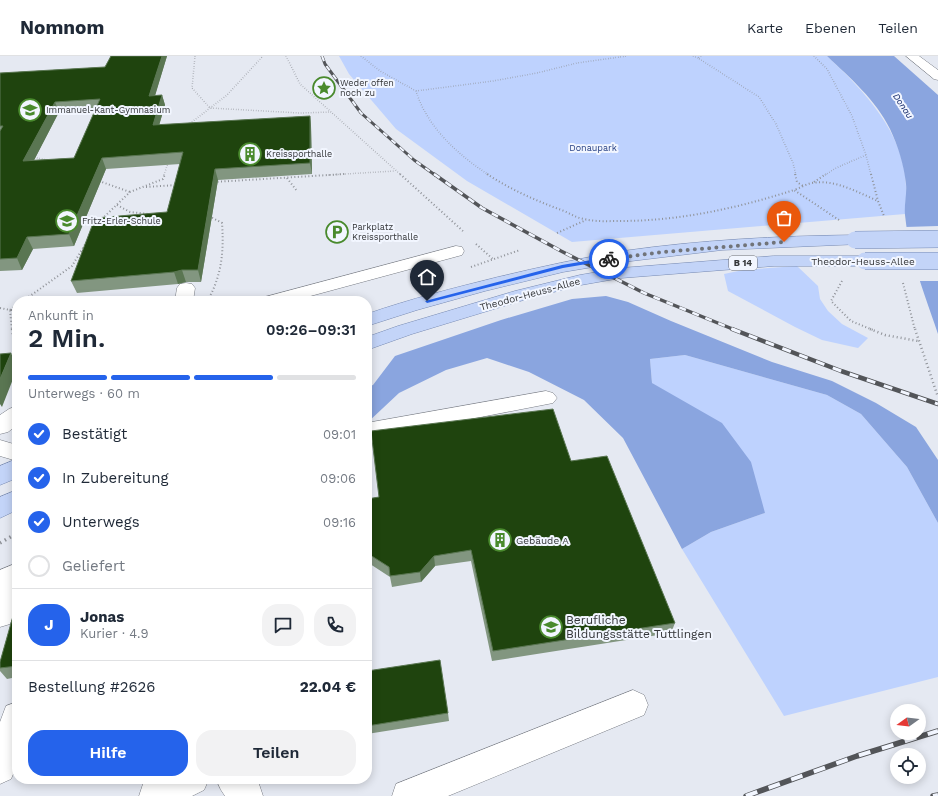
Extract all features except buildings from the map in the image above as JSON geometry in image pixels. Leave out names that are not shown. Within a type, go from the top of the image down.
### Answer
[{"type":"main road","name":"Theodor-Heuss-Allee","points":[[372,319],[463,292],[591,261],[663,252],[770,242],[938,238]]},
{"type":"main road","name":"Theodor-Heuss-Allee","points":[[372,342],[405,330],[521,295],[580,280],[621,273],[774,261],[938,261]]},
{"type":"main road","points":[[0,476],[12,470]]},
{"type":"main road","points":[[0,508],[12,502]]},
{"type":"lane","points":[[912,56],[938,76]]},
{"type":"lane","points":[[290,296],[456,251]]},
{"type":"lane","points":[[372,430],[546,398]]},
{"type":"lane","points":[[0,426],[12,418]]},
{"type":"lane","points":[[0,448],[12,452]]},
{"type":"lane","points":[[0,615],[7,579],[12,576]]},
{"type":"lane","points":[[408,796],[633,706]]},
{"type":"lane","points":[[0,768],[11,717]]},
{"type":"lane","points":[[155,796],[182,784]]},
{"type":"lane","points":[[236,784],[247,796]]},
{"type":"path","points":[[195,56],[192,88],[210,108],[300,113],[332,112]]},
{"type":"path","points":[[183,128],[227,95],[263,56]]},
{"type":"path","points":[[286,56],[300,84],[465,234]]},
{"type":"path","points":[[361,56],[384,75],[416,91],[493,82],[577,63],[627,56]]},
{"type":"path","points":[[693,56],[759,97],[776,124],[794,163],[797,182],[804,186]]},
{"type":"path","points":[[814,56],[827,69],[852,116],[866,155],[878,201],[885,220]]},
{"type":"path","points":[[416,91],[419,104],[433,127],[469,161],[497,181],[587,220],[657,220],[736,207],[767,200],[813,183],[836,168],[866,155]]},
{"type":"path","points":[[30,156],[50,161]]},
{"type":"path","points":[[101,221],[130,192],[163,179],[169,159]]},
{"type":"path","points":[[210,182],[395,171]]},
{"type":"path","points":[[286,178],[297,191]]},
{"type":"path","points":[[94,180],[130,192]]},
{"type":"path","points":[[813,183],[829,183],[847,188],[878,201]]},
{"type":"path","points":[[142,187],[180,184]]},
{"type":"path","points":[[794,190],[839,221]]},
{"type":"path","points":[[117,205],[130,212],[152,215]]},
{"type":"path","points":[[204,215],[212,216],[222,223],[224,254],[215,288],[210,296]]},
{"type":"path","points":[[557,233],[587,220]]},
{"type":"path","points":[[29,296],[72,266],[88,240]]},
{"type":"path","points":[[476,244],[494,260]]},
{"type":"path","points":[[848,280],[841,282],[831,301],[851,322],[885,335],[918,341]]},
{"type":"path","points":[[902,280],[918,341],[938,397]]},
{"type":"path","points":[[0,308],[10,310],[12,326]]},
{"type":"path","points":[[0,543],[12,536]]},
{"type":"green space","name":"Donaupark","points":[[339,56],[827,56],[868,98],[890,130],[904,166],[906,189],[905,214],[572,242],[467,181],[396,129],[349,74]]},
{"type":"green space","points":[[797,266],[818,286],[820,299],[828,311],[842,324],[868,338],[858,348],[822,340],[728,291],[724,274],[743,270]]},
{"type":"green space","points":[[685,355],[827,395],[861,414],[907,467],[938,523],[938,677],[784,716],[682,549],[711,532],[765,513],[652,383],[650,359]]},
{"type":"shaded area","points":[[827,56],[894,56],[938,95],[938,334],[918,275],[910,245],[905,215],[905,177],[896,142],[884,118],[870,99]]},
{"type":"shaded area","points":[[606,296],[628,302],[772,362],[832,381],[876,403],[916,427],[938,460],[938,523],[907,467],[861,414],[827,395],[685,355],[650,359],[652,383],[722,423],[751,462],[765,513],[711,532],[682,549],[623,438],[584,400],[529,372],[487,358],[446,370],[399,393],[372,418],[372,385],[395,356],[501,320],[572,299]]},
{"type":"pier","points":[[938,226],[938,281],[917,281],[912,265],[905,227]]},
{"type":"railway","points":[[322,56],[325,64],[361,113],[414,160],[435,175]]},
{"type":"railway","points":[[434,174],[482,208],[561,251],[644,293],[735,330]]},
{"type":"railway","points":[[732,329],[841,371],[938,404]]},
{"type":"railway","points":[[746,796],[857,756],[938,731]]},
{"type":"railway","points":[[933,796],[938,795]]},
{"type":"way so far","points":[[609,259],[663,252],[784,242]]},
{"type":"place","name":"Weder offen noch zu","points":[[324,88]]},
{"type":"place","name":"Immanuel-Kant-Gymnasium","points":[[30,110]]},
{"type":"place","name":"Kreissporthalle","points":[[250,154]]},
{"type":"place","name":"Fritz-Erler-Schule","points":[[67,221]]},
{"type":"place","name":"Parkplatz Kreissporthalle","points":[[337,232]]},
{"type":"place","name":"Gebäude A","points":[[500,540]]},
{"type":"place","name":"Berufliche Bildungsstätte Tuttlingen","points":[[551,627]]},
{"type":"route","points":[[427,301],[562,267],[609,259]]},
{"type":"water label","name":"Donau","points":[[903,106]]}]
